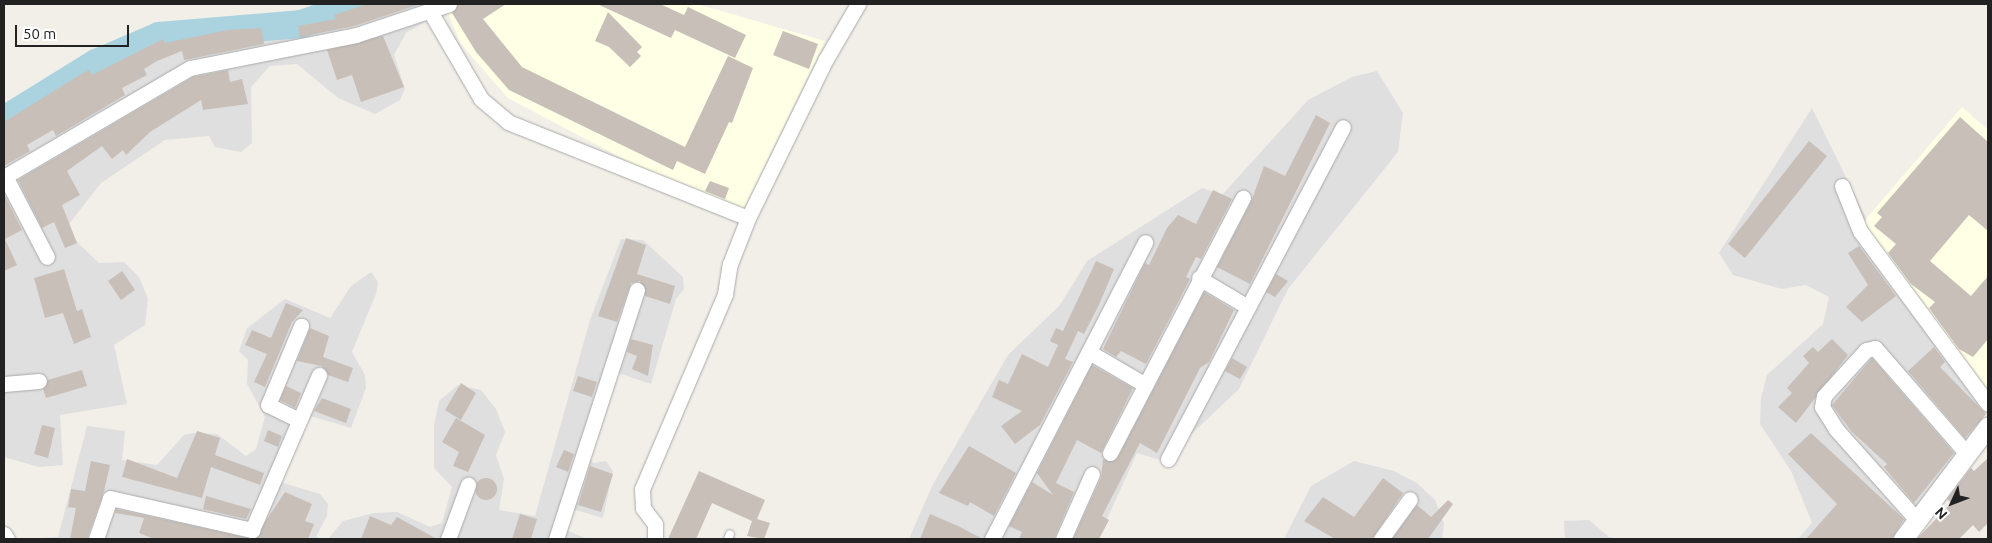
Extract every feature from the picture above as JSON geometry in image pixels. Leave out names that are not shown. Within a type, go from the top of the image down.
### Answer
[{"type":"street","points":[[48,256],[4,177],[190,68],[356,35],[431,13],[449,4]]},
{"type":"street","points":[[655,539],[655,524],[644,508],[642,489],[725,294],[730,264],[748,218],[826,59],[858,4]]},
{"type":"street","points":[[431,13],[481,100],[508,122],[748,218]]},
{"type":"street","points":[[1168,459],[1343,127]]},
{"type":"street","points":[[1842,186],[1860,231],[1988,404]]},
{"type":"street","points":[[1110,453],[1144,384],[1243,198]]},
{"type":"street","points":[[992,539],[1145,242]]},
{"type":"street","points":[[1200,278],[1248,307]]},
{"type":"street","points":[[556,539],[637,290]]},
{"type":"street","points":[[299,420],[268,405],[301,326]]},
{"type":"street","points":[[1917,520],[1836,429],[1822,407],[1824,396],[1866,350],[1876,348],[1967,454]]},
{"type":"street","points":[[1089,352],[1144,384]]},
{"type":"street","points":[[96,539],[108,500],[114,497],[247,536],[319,375]]},
{"type":"street","points":[[4,384],[39,381]]},
{"type":"street","points":[[1903,539],[1988,426]]},
{"type":"street","points":[[1063,539],[1092,474]]},
{"type":"street","points":[[448,539],[468,485]]},
{"type":"street","points":[[1381,539],[1410,500]]},
{"type":"street","points":[[4,534],[7,539]]},
{"type":"shaded area","points":[[348,4],[455,4],[406,33],[394,55],[405,89],[400,100],[375,114],[338,98],[297,64],[270,66],[251,87],[252,143],[241,152],[215,147],[209,136],[165,140],[101,183],[69,224],[72,237],[99,263],[124,262],[139,277],[148,299],[145,325],[114,345],[127,404],[60,415],[63,465],[39,467],[4,457],[4,115],[134,37],[316,12]]},
{"type":"shaded area","points":[[459,4],[697,4],[825,41],[743,210],[631,163],[508,98],[461,44],[448,13]]},
{"type":"shaded area","points":[[1377,71],[1403,113],[1398,152],[1288,289],[1239,389],[1163,461],[1137,453],[1098,539],[909,539],[932,486],[1008,355],[1060,305],[1087,261],[1202,188],[1222,195],[1308,100],[1352,77]]},
{"type":"shaded area","points":[[1962,107],[1988,130],[1988,389],[1982,396],[1860,226]]},
{"type":"shaded area","points":[[1812,108],[1870,226],[1988,411],[1897,539],[1798,539],[1812,523],[1791,471],[1760,424],[1761,398],[1767,375],[1823,324],[1829,297],[1806,285],[1782,289],[1733,275],[1719,253]]},
{"type":"shaded area","points":[[621,239],[643,240],[683,277],[684,289],[676,299],[651,384],[612,371],[588,452],[593,463],[606,461],[613,471],[603,518],[572,509],[568,531],[588,539],[328,539],[343,521],[373,513],[397,512],[430,527],[442,523],[452,487],[434,468],[434,425],[439,401],[458,385],[481,390],[496,409],[505,432],[496,455],[504,479],[499,510],[535,516],[590,320]]},
{"type":"shaded area","points":[[371,272],[378,282],[376,294],[352,352],[365,375],[366,388],[351,428],[307,415],[277,481],[320,494],[328,504],[327,516],[316,537],[326,539],[20,539],[58,537],[87,426],[125,431],[122,460],[157,465],[184,435],[193,433],[217,434],[246,456],[256,449],[265,417],[247,384],[248,360],[239,351],[247,328],[285,299],[330,318],[351,286]]},
{"type":"shaded area","points":[[1354,461],[1394,471],[1417,483],[1435,500],[1444,524],[1442,539],[1284,539],[1311,486]]},
{"type":"shaded area","points":[[1589,520],[1609,537],[1620,539],[1565,539],[1564,521]]},
{"type":"building","points":[[367,4],[420,4],[354,26],[300,37],[298,26],[336,19],[334,15]]},
{"type":"building","points":[[458,4],[506,4],[483,19],[522,67],[685,147],[728,56],[753,68],[732,123],[729,122],[705,174],[677,161],[673,170],[509,90],[476,52],[452,13]]},
{"type":"building","points":[[597,4],[660,4],[684,15],[688,7],[746,35],[735,58],[675,30],[671,38]]},
{"type":"building","points":[[608,12],[642,47],[637,52],[641,56],[630,67],[609,47],[595,41]]},
{"type":"building","points":[[261,28],[264,44],[184,60],[182,51],[157,61],[144,69],[147,75],[122,88],[125,95],[56,136],[53,130],[27,145],[30,151],[4,166],[4,122],[89,70],[92,75],[163,39],[165,43],[228,30]]},
{"type":"building","points":[[783,31],[818,44],[809,69],[773,55]]},
{"type":"building","points":[[383,36],[404,87],[361,102],[352,75],[337,80],[327,50]]},
{"type":"building","points":[[228,70],[230,82],[242,79],[248,104],[203,110],[201,100],[150,132],[126,155],[123,150],[112,159],[102,146],[67,171],[80,195],[62,205],[77,243],[65,248],[54,222],[42,228],[18,180],[193,77]]},
{"type":"building","points":[[1316,115],[1330,123],[1250,284],[1217,267],[1251,202],[1264,166],[1285,176]]},
{"type":"building","points":[[1960,117],[1988,142],[1988,231],[1969,215],[1930,261],[1971,296],[1988,276],[1988,339],[1973,357],[1959,349],[1929,308],[1935,302],[1911,284],[1888,253],[1896,244],[1874,226],[1882,217],[1877,213]]},
{"type":"building","points":[[1809,141],[1827,156],[1745,258],[1728,244]]},
{"type":"building","points":[[710,181],[729,188],[725,199],[705,191]]},
{"type":"building","points":[[1213,190],[1232,199],[1201,259],[1196,257],[1186,277],[1190,279],[1146,364],[1121,351],[1116,357],[1103,349],[1145,263],[1149,265],[1167,228],[1178,215],[1196,224]]},
{"type":"building","points":[[4,194],[22,230],[5,239],[17,265],[4,271]]},
{"type":"building","points":[[626,238],[646,245],[637,274],[675,286],[670,304],[645,296],[640,281],[631,283],[617,322],[598,316]]},
{"type":"building","points":[[1859,246],[1896,296],[1862,322],[1846,307],[1868,285],[1848,253]]},
{"type":"building","points":[[1096,261],[1114,269],[1099,305],[1084,334],[1078,331],[1065,359],[1073,362],[1040,425],[1015,444],[1001,426],[1022,411],[992,397],[999,380],[1008,384],[1022,354],[1048,367],[1058,345],[1050,341],[1056,328],[1063,331]]},
{"type":"building","points":[[64,269],[77,311],[82,309],[91,337],[74,344],[63,313],[45,318],[34,278]]},
{"type":"building","points":[[122,271],[135,290],[121,300],[108,281]]},
{"type":"building","points":[[1276,274],[1288,281],[1275,297],[1266,292]]},
{"type":"building","points":[[1204,292],[1234,310],[1209,362],[1200,368],[1157,453],[1140,443],[1102,516],[1109,520],[1099,539],[1073,539],[1101,478],[1103,459],[1111,462],[1118,457]]},
{"type":"building","points":[[286,303],[303,310],[292,322],[265,387],[254,382],[267,354],[245,345],[252,330],[271,338]]},
{"type":"building","points":[[310,328],[329,336],[323,357],[353,368],[348,382],[328,375],[322,366],[297,361]]},
{"type":"building","points":[[631,339],[653,345],[648,376],[632,369],[637,356],[627,352]]},
{"type":"building","points":[[1832,339],[1848,355],[1796,423],[1778,407],[1792,393],[1787,388],[1809,363],[1803,356],[1813,347],[1818,352]]},
{"type":"building","points":[[1934,347],[1945,362],[1940,367],[1986,414],[1965,438],[1908,371]]},
{"type":"building","points":[[1232,358],[1247,367],[1240,379],[1225,371]]},
{"type":"building","points":[[1872,358],[1954,453],[1914,503],[1884,467],[1887,464],[1851,431],[1832,405]]},
{"type":"building","points":[[1092,365],[1133,388],[1101,453],[1077,440],[1056,483],[1074,492],[1054,539],[1019,539],[1022,532],[1009,526],[1032,482],[1053,495],[1037,473]]},
{"type":"building","points":[[82,370],[87,386],[46,398],[43,389],[48,380]]},
{"type":"building","points":[[578,376],[597,382],[592,397],[573,391]]},
{"type":"building","points":[[461,383],[476,393],[461,420],[445,410]]},
{"type":"building","points":[[286,386],[301,393],[295,408],[280,400]]},
{"type":"building","points":[[322,398],[351,409],[346,423],[314,411]]},
{"type":"building","points":[[456,418],[485,435],[468,472],[453,466],[459,452],[442,442]]},
{"type":"building","points":[[42,425],[55,428],[48,458],[34,454]]},
{"type":"building","points":[[268,430],[282,436],[278,447],[264,441]]},
{"type":"building","points":[[197,431],[220,438],[215,455],[264,473],[260,485],[211,467],[202,498],[122,477],[127,459],[177,478]]},
{"type":"building","points":[[1811,433],[1904,519],[1892,539],[1806,539],[1837,504],[1788,454]]},
{"type":"building","points":[[969,446],[1016,473],[994,516],[970,502],[968,506],[939,493]]},
{"type":"building","points":[[564,450],[574,454],[568,472],[556,467]]},
{"type":"building","points":[[1988,458],[1988,523],[1979,532],[1973,525],[1959,539],[1917,539],[1951,503],[1947,499],[1971,468],[1974,471]]},
{"type":"building","points":[[91,461],[110,465],[104,491],[87,539],[70,539],[76,508],[68,507],[71,489],[85,491]]},
{"type":"building","points":[[590,466],[613,474],[601,512],[578,505]]},
{"type":"building","points":[[699,471],[765,500],[757,519],[770,523],[764,539],[747,536],[752,521],[712,503],[696,539],[668,539]]},
{"type":"building","points":[[486,478],[494,481],[497,489],[494,497],[486,500],[478,497],[475,489],[478,481]]},
{"type":"building","points":[[1383,478],[1403,493],[1372,539],[1335,539],[1304,521],[1323,497],[1354,517]]},
{"type":"building","points":[[285,492],[312,504],[305,521],[314,524],[308,539],[254,539]]},
{"type":"building","points":[[206,496],[251,509],[246,519],[203,509]]},
{"type":"building","points":[[1448,500],[1453,504],[1428,539],[1392,539],[1417,505],[1431,517]]},
{"type":"building","points":[[116,509],[254,539],[154,539],[139,533],[144,518],[115,513]]},
{"type":"building","points":[[520,514],[537,519],[531,539],[512,539]]},
{"type":"building","points":[[930,514],[958,526],[983,539],[920,539]]},
{"type":"building","points":[[370,516],[391,525],[397,517],[437,539],[361,539]]},
{"type":"waterway","points":[[4,120],[96,63],[159,36],[301,24],[360,4]]}]
